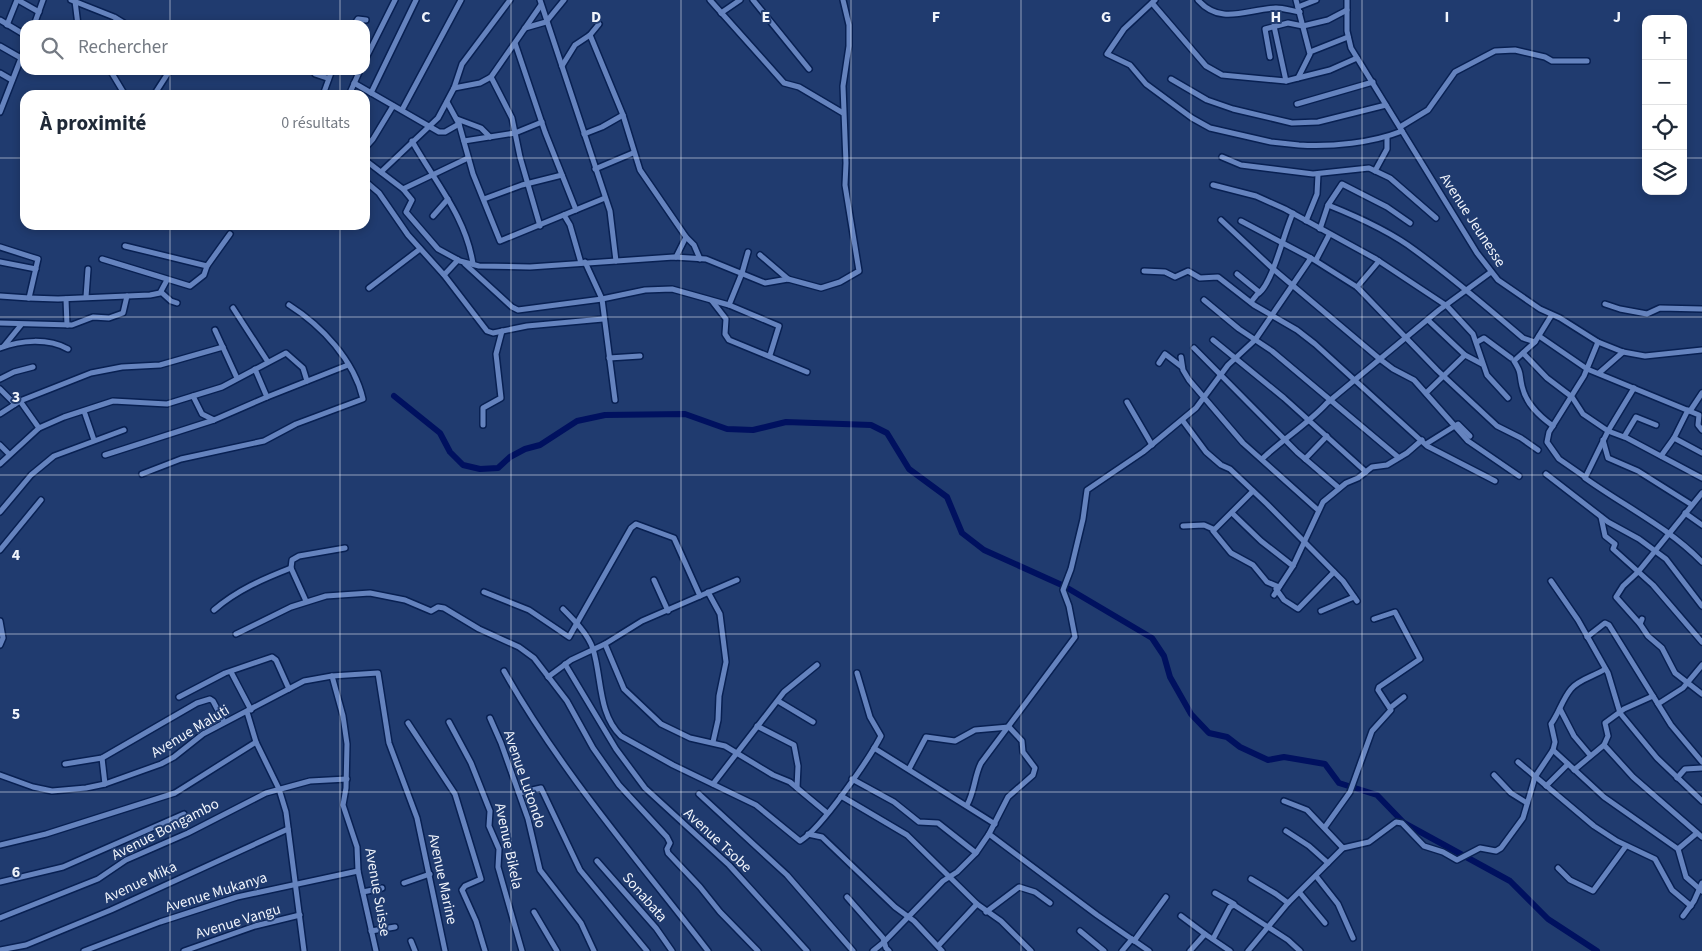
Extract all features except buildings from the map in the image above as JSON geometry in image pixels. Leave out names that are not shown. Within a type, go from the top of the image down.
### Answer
[{"type":"street","points":[[7,25],[17,0],[39,12]]},
{"type":"street","points":[[36,20],[42,0]]},
{"type":"street","points":[[370,50],[395,0]]},
{"type":"street","points":[[416,0],[371,93],[428,127],[442,133],[458,121]]},
{"type":"street","points":[[402,110],[461,0]]},
{"type":"street","points":[[381,172],[438,118],[454,88],[462,64],[510,0]]},
{"type":"street","points":[[525,28],[546,22],[564,0]]},
{"type":"street","points":[[710,0],[784,83],[799,87],[843,113]]},
{"type":"street","points":[[721,14],[740,0]]},
{"type":"street","points":[[753,0],[809,69]]},
{"type":"street","points":[[460,261],[473,264],[530,267],[676,257],[700,259],[765,283],[788,279],[821,288],[840,282],[859,271],[845,185],[843,86],[849,46],[849,25],[844,0]]},
{"type":"street","points":[[1198,0],[1209,11],[1220,14],[1277,8],[1292,11],[1316,0]]},
{"type":"street","points":[[1296,0],[1310,52],[1298,78]]},
{"type":"street","name":"Avenue Jeunesse","points":[[1347,0],[1348,37],[1357,58],[1490,272],[1551,316],[1560,318],[1598,342],[1623,352],[1645,356],[1702,350]]},
{"type":"street","points":[[73,1],[77,20]]},
{"type":"street","points":[[73,1],[119,20]]},
{"type":"street","points":[[454,88],[480,83],[491,77],[525,28],[540,2]]},
{"type":"street","points":[[540,2],[613,224],[616,261]]},
{"type":"street","points":[[1357,58],[1330,70],[1286,81],[1230,76],[1209,70],[1154,2],[1124,29],[1108,54],[1130,65],[1144,82],[1192,118],[1221,132],[1299,145],[1320,145],[1387,137],[1428,110],[1455,72],[1494,51],[1515,50],[1545,57],[1552,61],[1587,61]]},
{"type":"street","points":[[1270,57],[1265,30],[1288,23],[1303,26],[1328,20],[1347,10]]},
{"type":"street","points":[[0,20],[20,32]]},
{"type":"street","points":[[357,20],[366,20]]},
{"type":"street","points":[[562,66],[575,45],[590,35],[599,24]]},
{"type":"street","points":[[1274,26],[1286,81]]},
{"type":"street","points":[[590,35],[623,115],[633,153],[642,174],[686,237],[694,245],[700,259]]},
{"type":"street","points":[[1310,52],[1348,37]]},
{"type":"street","points":[[515,43],[542,122],[576,210]]},
{"type":"street","points":[[0,46],[20,57]]},
{"type":"street","points":[[0,112],[2,100],[20,60]]},
{"type":"street","points":[[0,74],[12,80]]},
{"type":"street","points":[[113,75],[122,90]]},
{"type":"street","points":[[157,90],[167,75]]},
{"type":"street","points":[[318,75],[327,78]]},
{"type":"street","points":[[324,90],[329,75]]},
{"type":"street","points":[[351,90],[358,75]]},
{"type":"street","points":[[491,77],[512,118],[527,184],[540,226]]},
{"type":"street","points":[[1171,79],[1207,100],[1232,109],[1292,123],[1318,122],[1386,105]]},
{"type":"street","points":[[1297,104],[1373,82]]},
{"type":"street","points":[[354,83],[366,90]]},
{"type":"street","points":[[447,102],[458,121],[468,158],[500,241],[605,198]]},
{"type":"street","points":[[370,142],[393,106]]},
{"type":"street","points":[[584,134],[602,127],[623,115]]},
{"type":"street","points":[[458,121],[481,128],[490,137]]},
{"type":"street","points":[[464,141],[514,133],[542,122]]},
{"type":"street","points":[[1376,171],[1386,149],[1387,137]]},
{"type":"street","points":[[412,141],[448,199],[466,233],[473,264]]},
{"type":"street","points":[[595,169],[633,153]]},
{"type":"street","points":[[1222,157],[1241,165],[1318,174],[1366,168],[1390,178],[1436,218]]},
{"type":"street","points":[[403,189],[468,158]]},
{"type":"street","points":[[370,164],[403,189],[412,200],[412,205],[406,211],[438,249],[460,261],[515,309],[522,310],[602,299],[644,290],[672,289],[729,305],[779,326],[770,355]]},
{"type":"street","points":[[1306,221],[1317,194],[1318,174]]},
{"type":"street","points":[[484,199],[527,184],[562,175]]},
{"type":"street","points":[[1320,229],[1328,205],[1342,184],[1387,207],[1410,223]]},
{"type":"street","points":[[1213,185],[1268,200],[1379,261],[1446,306],[1473,334],[1486,375],[1508,398]]},
{"type":"street","points":[[370,186],[378,193],[420,249],[444,275],[487,331],[502,331],[528,326],[603,319]]},
{"type":"street","points":[[433,216],[448,199]]},
{"type":"street","points":[[1328,205],[1366,221],[1416,250],[1467,290],[1523,338],[1535,342]]},
{"type":"street","points":[[1251,302],[1267,285],[1293,213]]},
{"type":"street","points":[[564,215],[583,262],[602,299],[603,319],[615,400]]},
{"type":"street","points":[[1220,220],[1272,268],[1381,360],[1414,380],[1468,441],[1519,476]]},
{"type":"street","points":[[1242,221],[1314,259],[1357,287],[1406,339],[1497,426],[1521,438],[1538,450]]},
{"type":"street","points":[[102,259],[192,286],[204,275],[207,266],[230,234]]},
{"type":"street","points":[[967,805],[974,794],[974,780],[982,763],[1075,637],[1064,586],[1083,519],[1087,490],[1152,445],[1183,421],[1196,408],[1220,374],[1255,340],[1270,314],[1283,301],[1292,283],[1314,259],[1329,235]]},
{"type":"street","points":[[676,257],[686,237]]},
{"type":"street","points":[[0,246],[37,258],[29,298]]},
{"type":"street","points":[[125,246],[207,266]]},
{"type":"street","points":[[369,288],[420,249]]},
{"type":"street","points":[[729,305],[748,252]]},
{"type":"street","points":[[760,255],[788,279]]},
{"type":"street","points":[[444,275],[460,261]]},
{"type":"street","points":[[1357,287],[1379,261]]},
{"type":"street","points":[[0,262],[36,269]]},
{"type":"street","points":[[86,297],[88,269]]},
{"type":"street","points":[[1144,271],[1164,272],[1175,277],[1188,271],[1200,278],[1218,276],[1251,302],[1297,330],[1424,442],[1496,480]]},
{"type":"street","points":[[1262,459],[1283,438],[1314,417],[1355,380],[1490,272]]},
{"type":"street","points":[[1237,274],[1259,293]]},
{"type":"street","points":[[161,292],[167,280]]},
{"type":"street","points":[[0,296],[66,298],[127,296],[161,292],[171,301],[178,303]]},
{"type":"street","points":[[0,323],[67,325],[77,324],[93,317],[109,318],[124,313],[127,296]]},
{"type":"street","points":[[66,298],[67,325]]},
{"type":"street","points":[[1204,300],[1272,351],[1398,457]]},
{"type":"street","points":[[712,301],[726,319],[726,338],[807,372]]},
{"type":"street","points":[[1605,304],[1647,314],[1660,308],[1702,309]]},
{"type":"street","points":[[142,474],[181,459],[264,441],[296,424],[361,401],[363,397],[344,356],[313,322],[289,306]]},
{"type":"street","points":[[233,308],[268,362]]},
{"type":"street","points":[[1551,316],[1535,342],[1514,360],[1522,373],[1522,387],[1526,399],[1536,412],[1553,426]]},
{"type":"street","points":[[1428,320],[1465,355],[1482,364]]},
{"type":"street","points":[[2,347],[21,325]]},
{"type":"street","points":[[215,330],[237,378]]},
{"type":"street","points":[[483,424],[484,408],[501,398],[496,354],[502,331]]},
{"type":"street","points":[[1539,336],[1587,369],[1699,416],[1698,425],[1702,430]]},
{"type":"street","points":[[1476,342],[1484,338],[1511,358]]},
{"type":"street","points":[[1213,340],[1327,436],[1366,472]]},
{"type":"street","points":[[2,347],[20,343],[49,342],[68,349]]},
{"type":"street","points":[[1598,342],[1587,369],[1572,397],[1548,432],[1547,442],[1550,450],[1559,459],[1668,534],[1702,562]]},
{"type":"street","points":[[0,414],[17,402],[91,373],[122,367],[160,365],[223,347]]},
{"type":"street","points":[[1194,348],[1283,438],[1339,488]]},
{"type":"street","points":[[1599,373],[1623,352]]},
{"type":"street","points":[[0,464],[39,428],[64,416],[113,401],[162,404],[193,396],[222,387],[268,362],[288,354],[302,368],[308,381]]},
{"type":"street","points":[[1159,363],[1165,354],[1182,367]]},
{"type":"street","points":[[1523,354],[1547,378],[1572,397],[1583,414],[1608,431],[1622,438],[1625,437],[1702,478]]},
{"type":"street","points":[[1426,393],[1465,355]]},
{"type":"street","points":[[609,358],[640,356]]},
{"type":"street","points":[[1180,358],[1182,367],[1189,380],[1243,443],[1318,510]]},
{"type":"street","points":[[105,455],[214,420],[348,365]]},
{"type":"street","points":[[0,379],[14,372],[33,367]]},
{"type":"street","points":[[255,369],[267,397]]},
{"type":"street","points":[[1585,477],[1603,440],[1634,388]]},
{"type":"street","points":[[0,389],[17,402],[39,428]]},
{"type":"street","points":[[1661,456],[1690,411],[1699,402],[1702,393]]},
{"type":"street","points":[[193,396],[202,414],[214,420]]},
{"type":"street","points":[[1127,402],[1152,445]]},
{"type":"street","points":[[84,411],[94,440]]},
{"type":"street","points":[[1625,437],[1636,417],[1656,425]]},
{"type":"street","points":[[1183,421],[1206,452],[1221,465],[1230,469],[1253,491],[1334,572],[1355,599],[1321,611]]},
{"type":"street","points":[[1276,590],[1293,566],[1318,510],[1323,502],[1339,488],[1372,467],[1387,465],[1454,425],[1460,424],[1470,436]]},
{"type":"street","points":[[0,512],[44,464],[68,449],[124,430]]},
{"type":"street","points":[[1305,459],[1327,436]]},
{"type":"street","points":[[1674,438],[1702,453]]},
{"type":"street","points":[[1603,440],[1608,458],[1638,471],[1692,505]]},
{"type":"street","points":[[0,445],[9,454]]},
{"type":"street","points":[[1546,474],[1670,564],[1702,606]]},
{"type":"street","points":[[1213,529],[1253,491]]},
{"type":"street","points":[[1702,492],[1638,572],[1623,586],[1616,597],[1642,622],[1648,636],[1662,648],[1675,673],[1702,694]]},
{"type":"street","points":[[0,550],[41,500]]},
{"type":"street","points":[[1232,513],[1261,542],[1293,566]]},
{"type":"street","points":[[1685,513],[1702,525]]},
{"type":"street","points":[[1600,515],[1605,536],[1615,544],[1613,549],[1673,606],[1702,642]]},
{"type":"street","points":[[484,592],[529,610],[569,637],[631,528],[636,524],[674,538],[700,596]]},
{"type":"street","points":[[1183,526],[1204,525],[1213,529],[1213,532],[1231,553],[1257,568],[1263,578],[1284,600],[1298,609],[1334,572]]},
{"type":"street","points":[[306,602],[292,568],[292,560],[300,556],[345,548]]},
{"type":"street","points":[[214,610],[226,599],[252,584],[292,568]]},
{"type":"street","points":[[654,580],[668,611]]},
{"type":"street","points":[[548,677],[565,664],[605,644],[642,621],[737,580]]},
{"type":"street","points":[[1551,581],[1578,620],[1605,669],[1620,713],[1641,741],[1702,801]]},
{"type":"street","points":[[708,592],[720,614],[726,662],[713,742]]},
{"type":"street","points":[[236,634],[306,602],[326,596],[370,593],[405,600],[431,611],[438,607],[444,608],[479,628],[519,647],[534,658],[567,701],[593,748],[620,785],[667,837],[670,843],[667,849],[668,853],[700,887],[720,912],[758,951]]},
{"type":"street","points":[[563,609],[576,623],[594,650],[602,699],[615,731],[673,765],[756,805],[800,841],[816,827],[841,796],[874,748],[880,734],[870,717],[857,673]]},
{"type":"street","points":[[1374,619],[1395,612],[1420,658],[1419,661],[1379,687],[1378,690],[1390,708]]},
{"type":"street","points":[[0,621],[3,638],[0,645]]},
{"type":"street","points":[[1587,637],[1608,623],[1658,704],[1687,746],[1702,762]]},
{"type":"street","points":[[605,644],[621,685],[644,709],[662,724],[690,738],[713,742],[737,753],[798,788],[827,813]]},
{"type":"street","points":[[179,697],[207,680],[272,657],[276,660],[289,689]]},
{"type":"street","name":"Avenue Tsobe","points":[[565,664],[614,746],[652,796],[718,854],[807,951]]},
{"type":"street","points":[[713,784],[789,687],[817,665]]},
{"type":"street","points":[[1658,704],[1687,683],[1702,665]]},
{"type":"street","points":[[1248,951],[1288,903],[1343,848],[1369,842],[1394,824],[1400,822],[1424,846],[1459,860],[1480,848],[1496,851],[1501,848],[1523,818],[1535,777],[1553,750],[1554,742],[1551,724],[1572,688],[1605,669]]},
{"type":"street","points":[[504,671],[526,710],[567,771],[708,951]]},
{"type":"street","points":[[231,672],[249,711],[256,742],[279,789],[288,829],[304,951]]},
{"type":"street","name":"Avenue Marine","points":[[332,676],[379,674],[389,743],[400,779],[415,812],[430,874],[445,951]]},
{"type":"street","name":"Avenue Maluti","points":[[0,776],[52,791],[106,784],[161,764],[182,751],[203,734],[304,681],[332,676]]},
{"type":"street","name":"Avenue Suisse","points":[[332,676],[343,716],[347,744],[347,779],[342,805],[357,847],[358,871],[376,951]]},
{"type":"street","points":[[1574,770],[1604,744],[1608,736],[1604,724],[1624,709],[1653,696]]},
{"type":"street","points":[[1325,827],[1345,801],[1360,768],[1368,740],[1390,708],[1404,697]]},
{"type":"street","points":[[65,764],[102,758],[197,704],[210,699],[214,701],[224,722]]},
{"type":"street","points":[[778,701],[812,722]]},
{"type":"street","points":[[1560,709],[1574,736],[1590,755]]},
{"type":"street","name":"Avenue Lutondo","points":[[490,718],[528,819],[540,870],[581,923],[594,951]]},
{"type":"street","name":"Avenue Bikela","points":[[449,722],[471,763],[490,811],[489,826],[497,844],[498,868],[522,951]]},
{"type":"street","points":[[408,723],[455,794],[463,815],[481,879],[465,886],[462,890],[476,921],[485,951]]},
{"type":"street","points":[[757,726],[794,745],[798,766],[798,788]]},
{"type":"street","points":[[909,769],[926,737],[956,740],[975,730],[1009,727]]},
{"type":"street","points":[[872,951],[884,942],[907,917],[976,853],[995,824],[1010,794],[1033,775],[1035,770],[1023,752],[1022,741],[1009,727]]},
{"type":"street","points":[[0,845],[46,834],[175,792],[189,785],[209,769],[233,757],[256,742]]},
{"type":"street","points":[[1604,744],[1633,777],[1702,837]]},
{"type":"street","points":[[874,748],[995,824]]},
{"type":"street","points":[[1553,750],[1604,796],[1678,849],[1686,877],[1700,890]]},
{"type":"street","points":[[102,758],[106,784]]},
{"type":"street","points":[[1518,762],[1594,826],[1626,846],[1657,861],[1672,890],[1691,906]]},
{"type":"street","points":[[1546,786],[1568,764]]},
{"type":"street","points":[[1677,778],[1685,769],[1702,768]]},
{"type":"street","points":[[1494,775],[1512,793],[1527,803]]},
{"type":"street","name":"Avenue Bongambo","points":[[0,918],[91,882],[126,860],[188,832],[250,800],[279,789],[310,781],[347,779]]},
{"type":"street","points":[[852,779],[894,802],[919,822],[938,823],[976,853]]},
{"type":"street","points":[[519,793],[541,788],[580,870],[647,951]]},
{"type":"street","points":[[698,794],[787,875],[853,951]]},
{"type":"street","points":[[841,796],[906,835],[977,904],[1001,921],[1031,951]]},
{"type":"street","points":[[1284,801],[1307,810],[1343,848]]},
{"type":"street","points":[[0,882],[63,867],[184,814]]},
{"type":"street","points":[[816,827],[820,836],[942,951]]},
{"type":"street","name":"Avenue Mika","points":[[0,950],[26,944],[111,910],[288,829]]},
{"type":"street","points":[[1286,831],[1309,846],[1328,863]]},
{"type":"street","points":[[1678,849],[1697,833]]},
{"type":"street","points":[[808,834],[820,836]]},
{"type":"street","points":[[989,834],[1149,951]]},
{"type":"street","points":[[1558,868],[1570,880],[1593,891],[1626,846]]},
{"type":"street","name":"Sonabata","points":[[597,862],[656,928],[672,951]]},
{"type":"street","name":"Avenue Mukanya","points":[[84,951],[160,922],[260,890],[358,871]]},
{"type":"street","points":[[404,883],[430,874]]},
{"type":"street","points":[[1316,876],[1338,904],[1353,938]]},
{"type":"street","points":[[1252,879],[1288,903]]},
{"type":"street","points":[[1683,916],[1691,906],[1702,883]]},
{"type":"street","points":[[363,892],[382,888]]},
{"type":"street","points":[[986,912],[1020,888],[1035,892],[1050,902]]},
{"type":"street","points":[[1215,893],[1268,926],[1300,951]]},
{"type":"street","points":[[1300,893],[1325,923]]},
{"type":"street","points":[[846,897],[883,938],[889,951]]},
{"type":"street","points":[[1122,951],[1133,940],[1166,897]]},
{"type":"street","points":[[938,946],[977,904]]},
{"type":"street","points":[[1214,939],[1230,907],[1234,904]]},
{"type":"street","points":[[534,912],[557,951]]},
{"type":"street","name":"Avenue Vangu","points":[[184,951],[255,926],[300,915]]},
{"type":"street","points":[[1181,916],[1230,951]]},
{"type":"street","points":[[371,931],[395,927]]},
{"type":"street","points":[[1080,931],[1104,951]]},
{"type":"street","points":[[1190,951],[1205,934]]},
{"type":"street","points":[[411,941],[415,951]]},
{"type":"waterway","points":[[394,396],[440,433],[450,452],[463,465],[480,469],[498,468],[510,457],[525,449],[540,445],[577,421],[605,415],[685,414],[727,429],[753,430],[786,422],[871,425],[887,433],[909,469],[947,497],[962,533],[984,550],[1064,586],[1152,638],[1164,656],[1170,677],[1191,714],[1209,733],[1227,737],[1240,747],[1268,760],[1284,757],[1325,764],[1339,783],[1377,795],[1404,823],[1510,881],[1548,919],[1597,951]]}]
